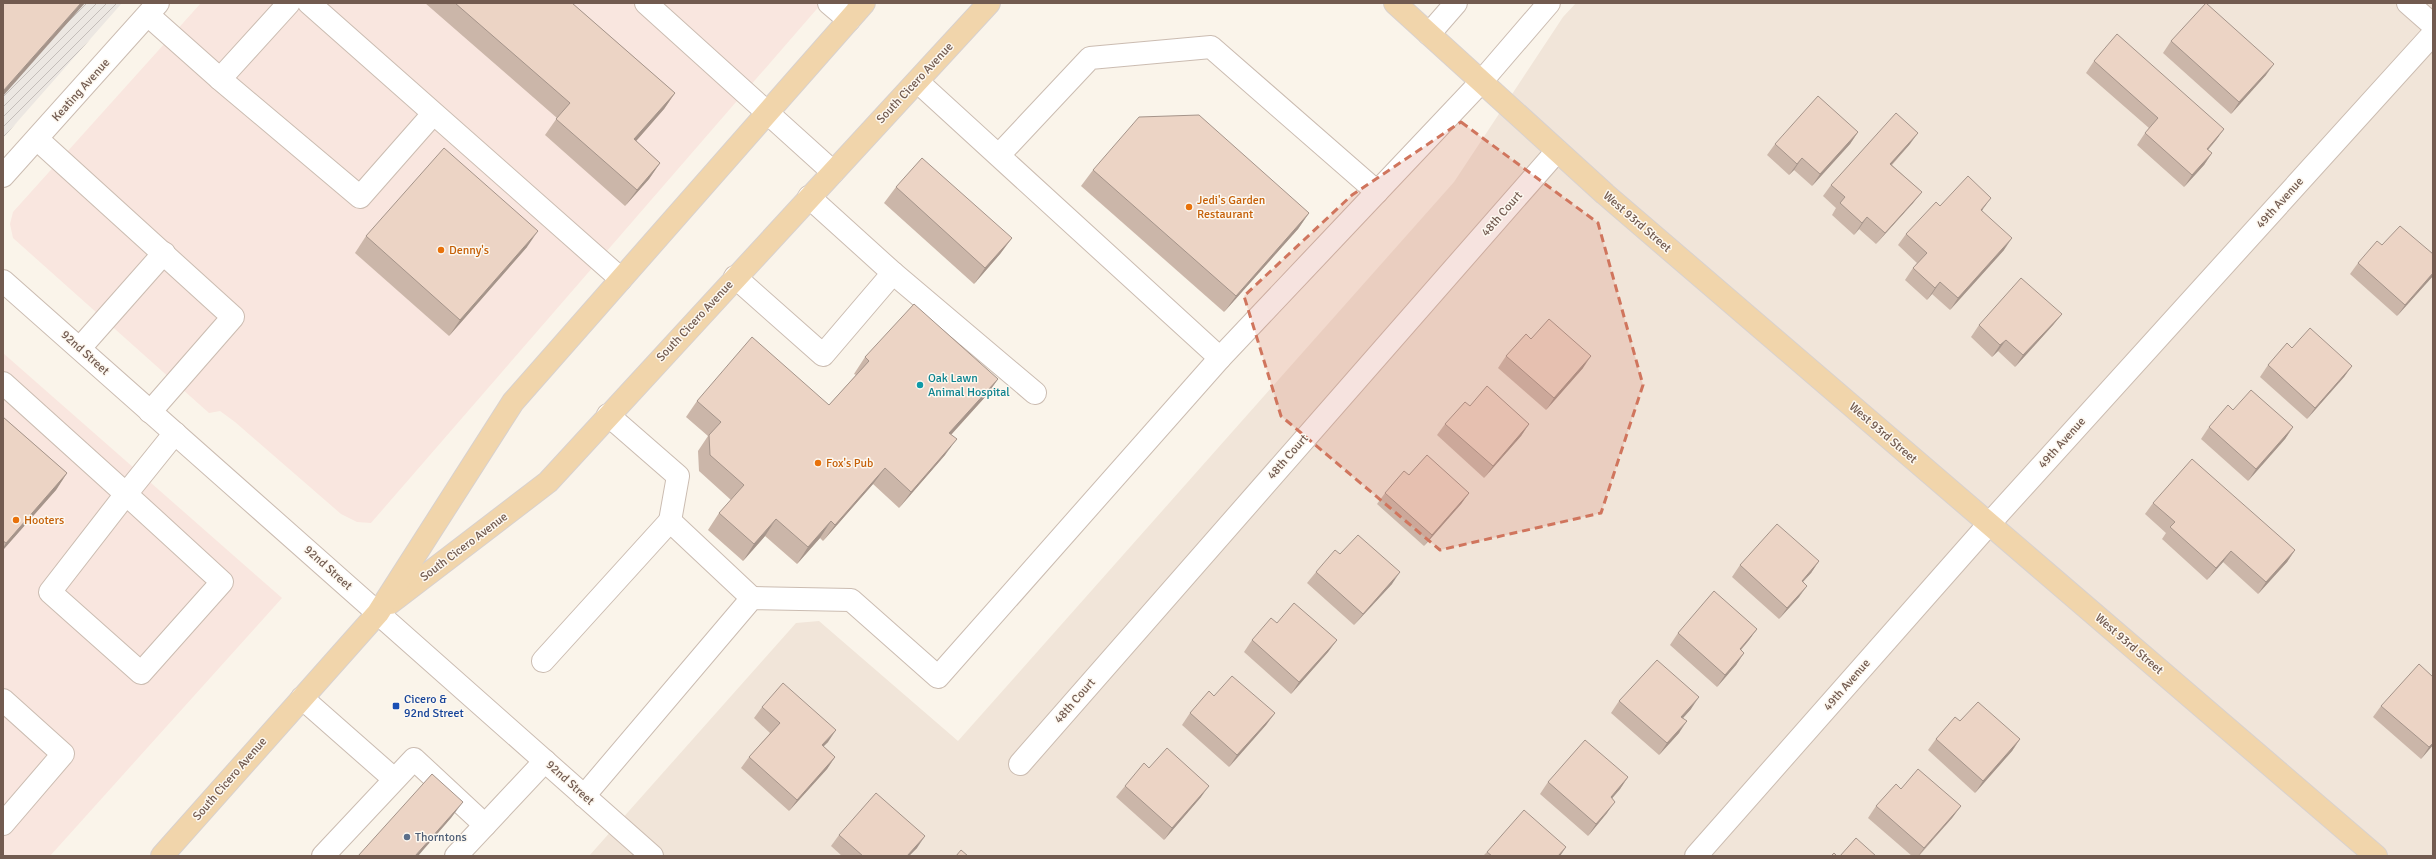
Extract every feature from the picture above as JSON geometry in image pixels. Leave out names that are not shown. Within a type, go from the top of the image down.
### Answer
[{"type":"main road","name":"South Cicero Avenue","points":[[162,856],[378,613],[513,402],[864,3]]},
{"type":"main road","name":"South Cicero Avenue","points":[[378,613],[548,482],[735,277],[918,82],[989,3]]},
{"type":"main road","name":"West 93rd Street","points":[[1395,3],[1557,151],[2376,856]]},
{"type":"street","points":[[220,79],[289,3]]},
{"type":"street","points":[[309,3],[621,279]]},
{"type":"street","points":[[646,3],[834,172]]},
{"type":"street","points":[[829,3],[849,20]]},
{"type":"street","points":[[1428,34],[1456,3]]},
{"type":"street","points":[[670,521],[752,598],[851,600],[938,677],[1220,358],[1481,82],[1549,3]]},
{"type":"street","points":[[2408,3],[2433,25]]},
{"type":"street","points":[[153,9],[220,79],[360,197],[433,114]]},
{"type":"street","name":"Keating Avenue","points":[[3,176],[153,9]]},
{"type":"street","name":"49th Avenue","points":[[1696,856],[1989,524],[2433,34]]},
{"type":"street","points":[[999,155],[1090,58],[1211,47],[1377,192]]},
{"type":"street","points":[[918,82],[1220,358]]},
{"type":"street","points":[[37,139],[234,317],[150,412]]},
{"type":"street","name":"48th Court","points":[[1020,764],[1557,151]]},
{"type":"street","points":[[809,197],[893,273],[1036,392]]},
{"type":"street","points":[[80,348],[164,253]]},
{"type":"street","points":[[735,277],[823,355],[893,273]]},
{"type":"street","name":"92nd Street","points":[[3,281],[652,856]]},
{"type":"street","points":[[3,383],[126,494],[222,582],[141,673],[50,592],[126,494],[175,433]]},
{"type":"street","points":[[544,661],[670,521],[678,476],[608,415]]},
{"type":"street","points":[[584,796],[752,598]]},
{"type":"street","points":[[302,698],[394,779]]},
{"type":"street","points":[[3,700],[63,754],[3,824]]},
{"type":"street","points":[[323,856],[414,758],[485,825]]},
{"type":"street","points":[[456,856],[545,761]]},
{"type":"highlighted area","points":[[1461,122],[1598,223],[1643,385],[1601,513],[1440,550],[1281,416],[1244,296],[1352,195]]},
{"type":"shaded area","points":[[3,3],[122,3],[3,138]]},
{"type":"shaded area","points":[[201,3],[822,3],[371,523],[357,522],[341,514],[235,422],[220,411],[209,413],[13,238],[10,224],[13,212]]},
{"type":"shaded area","points":[[1576,3],[2433,3],[2433,856],[589,856],[796,623],[819,621],[958,741],[1454,182],[1563,17]]},
{"type":"shaded area","points":[[3,353],[282,598],[50,856],[3,856]]},
{"type":"building","points":[[3,3],[81,3],[3,91]]},
{"type":"building","points":[[455,3],[572,3],[675,93],[634,139],[660,163],[637,190],[556,119],[570,103]]},
{"type":"building","points":[[2206,3],[2274,64],[2239,102],[2171,41]]},
{"type":"building","points":[[2117,34],[2224,129],[2207,149],[2212,153],[2192,175],[2145,133],[2158,118],[2094,61]]},
{"type":"building","points":[[1818,96],[1858,132],[1820,174],[1802,158],[1797,164],[1775,144]]},
{"type":"building","points":[[1896,113],[1918,133],[1890,164],[1922,192],[1885,233],[1867,217],[1862,223],[1840,203],[1845,197],[1831,185]]},
{"type":"building","name":"Jedi's Garden Restaurant","points":[[1199,115],[1309,213],[1236,296],[1093,170],[1139,117]]},
{"type":"building","name":"Denny's","points":[[444,148],[538,231],[460,320],[366,236]]},
{"type":"building","points":[[922,158],[1012,238],[985,268],[896,187]]},
{"type":"building","points":[[1968,176],[1991,198],[1981,210],[2012,238],[1958,298],[1940,282],[1935,288],[1913,268],[1927,253],[1906,234],[1936,202],[1940,206]]},
{"type":"building","points":[[2400,226],[2433,254],[2433,273],[2405,305],[2358,263],[2377,241],[2382,245]]},
{"type":"building","points":[[2021,278],[2062,314],[2023,355],[2006,340],[2000,345],[1979,325]]},
{"type":"building","name":"Fox's Pub","points":[[914,304],[998,379],[949,433],[957,439],[911,492],[885,468],[835,525],[831,521],[808,547],[776,519],[754,544],[719,513],[744,485],[710,455],[709,435],[721,422],[697,401],[752,337],[829,405],[869,361],[865,357]]},
{"type":"building","points":[[1549,319],[1591,356],[1554,398],[1506,356],[1526,334],[1531,339]]},
{"type":"building","points":[[2310,328],[2352,366],[2315,408],[2268,365],[2287,343],[2292,348]]},
{"type":"building","points":[[1487,386],[1529,424],[1493,466],[1445,424],[1465,402],[1470,406]]},
{"type":"building","points":[[2251,390],[2293,427],[2256,469],[2209,427],[2228,405],[2233,410]]},
{"type":"building","name":"Hooters","points":[[3,417],[67,473],[6,543],[3,541]]},
{"type":"building","points":[[1427,455],[1469,493],[1432,535],[1385,493],[1404,471],[1409,475]]},
{"type":"building","points":[[2192,459],[2295,550],[2266,582],[2231,551],[2216,568],[2170,527],[2175,522],[2153,503]]},
{"type":"building","points":[[1777,524],[1819,561],[1802,581],[1807,586],[1787,608],[1740,565]]},
{"type":"building","points":[[1358,535],[1400,572],[1363,614],[1316,572],[1335,550],[1340,554]]},
{"type":"building","points":[[1714,591],[1757,629],[1740,649],[1744,653],[1725,675],[1678,633]]},
{"type":"building","points":[[1294,603],[1337,640],[1299,682],[1252,640],[1271,618],[1277,623]]},
{"type":"building","points":[[1657,660],[1699,697],[1681,717],[1687,721],[1667,743],[1619,701]]},
{"type":"building","points":[[2419,664],[2433,677],[2433,743],[2429,747],[2381,706]]},
{"type":"building","points":[[1232,676],[1275,713],[1237,755],[1190,713],[1209,691],[1214,696]]},
{"type":"building","points":[[783,683],[836,730],[822,745],[835,757],[797,800],[749,757],[780,723],[762,707]]},
{"type":"building","points":[[1978,702],[2020,739],[1983,781],[1936,739],[1955,717],[1960,721]]},
{"type":"building","points":[[1585,740],[1628,777],[1611,797],[1615,802],[1596,824],[1548,782]]},
{"type":"building","points":[[1167,748],[1209,786],[1172,828],[1125,786],[1144,763],[1149,768]]},
{"type":"building","points":[[1918,769],[1961,806],[1924,848],[1876,806],[1896,784],[1901,789]]},
{"type":"building","name":"Thorntons","points":[[432,774],[463,802],[415,856],[358,856]]},
{"type":"building","points":[[876,793],[925,836],[907,856],[863,856],[839,835]]},
{"type":"building","points":[[1524,810],[1566,847],[1558,856],[1492,856],[1487,852]]},
{"type":"building","points":[[1856,838],[1876,856],[1840,856]]},
{"type":"building","points":[[961,850],[968,856],[956,856]]},
{"type":"place","name":"Jedi's Garden Restaurant","points":[[1189,207]]},
{"type":"place","name":"Denny's","points":[[441,250]]},
{"type":"place","name":"Oak Lawn Animal Hospital","points":[[920,385]]},
{"type":"place","name":"Fox's Pub","points":[[818,463]]},
{"type":"place","name":"Hooters","points":[[16,520]]},
{"type":"place","name":"Cicero & 92nd Street","points":[[396,706]]},
{"type":"place","name":"Thorntons","points":[[407,837]]}]
